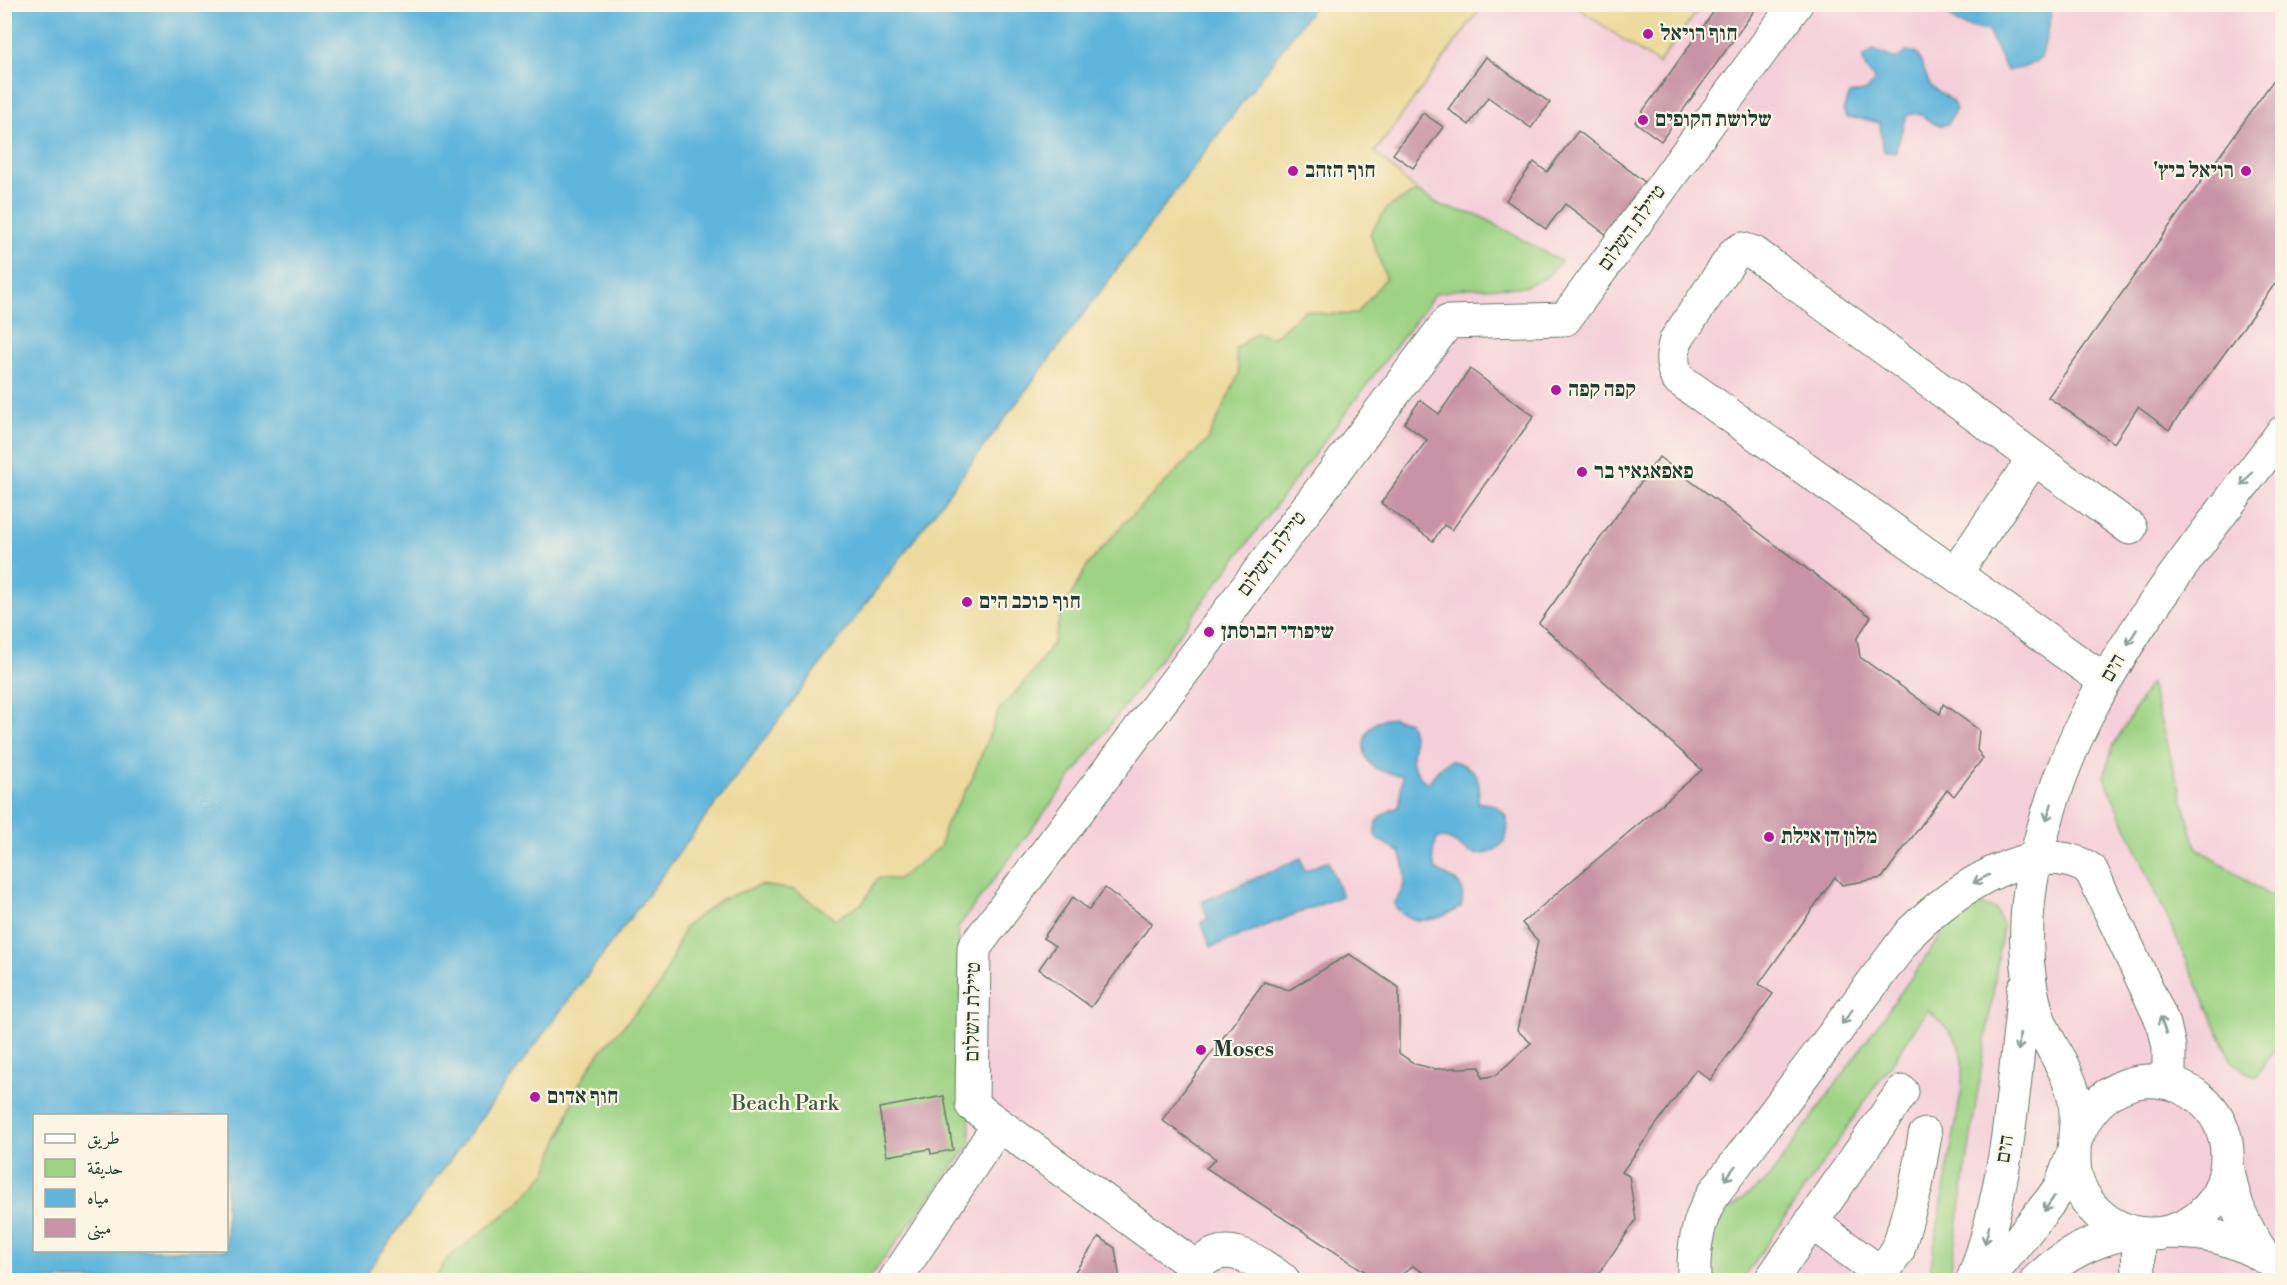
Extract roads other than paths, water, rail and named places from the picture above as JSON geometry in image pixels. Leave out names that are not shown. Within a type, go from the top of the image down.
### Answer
[{"type":"street","name":"טיילת השלום","points":[[998,1126],[972,1105],[974,948],[1448,322],[1565,319],[1796,4]]},
{"type":"street","points":[[2105,681],[1677,378],[1673,368],[1672,354],[1676,340],[1735,253],[1742,249],[1754,254],[2130,528]]},
{"type":"street","name":"הים","points":[[1987,1281],[2061,1186],[2075,1145],[2078,1120],[2075,1100],[2068,1078],[2038,1017],[2028,970],[2027,921],[2036,859],[2046,818],[2085,718],[2136,629],[2283,433]]},
{"type":"street","points":[[1955,574],[2034,458]]},
{"type":"street","points":[[1694,1281],[1697,1234],[1714,1193],[1911,932],[1939,905],[1965,887],[1991,874],[2036,859],[2078,862],[2091,870],[2164,1025],[2169,1047],[2169,1083]]},
{"type":"street","name":"הים","points":[[1973,1281],[1986,1241],[2003,1160],[2017,1059],[2027,942]]},
{"type":"street","points":[[2145,1081],[2169,1083],[2191,1092],[2209,1108],[2221,1128],[2232,1194],[2238,1214],[2247,1232],[2273,1262],[2236,1241],[2196,1232],[2146,1233],[2110,1223],[2100,1216],[2085,1197],[2076,1175],[2075,1145],[2092,1107],[2111,1091],[2121,1086],[2145,1081]]},
{"type":"street","points":[[1771,1281],[1902,1092]]},
{"type":"street","points":[[895,1281],[998,1126],[1191,1274],[1217,1253],[1232,1253],[1248,1257],[1283,1281]]},
{"type":"street","points":[[1811,1222],[1880,1277],[1898,1250],[1916,1186],[1925,1135]]},
{"type":"street","points":[[2037,1281],[2055,1265],[2085,1246],[2105,1238],[2190,1224],[2208,1208],[2221,1187],[2226,1163]]},
{"type":"street","points":[[2139,1281],[2146,1233]]},
{"type":"water","points":[[5,4],[1315,5],[564,1006],[361,1280],[5,1280]]},
{"type":"water","points":[[1952,4],[2052,5],[2041,58],[2025,67],[2007,71],[1988,31],[1958,24],[1950,16]]},
{"type":"water","points":[[1873,50],[1896,59],[1908,51],[1917,53],[1930,85],[1952,101],[1956,109],[1948,124],[1933,123],[1920,113],[1907,115],[1895,153],[1885,152],[1882,146],[1880,123],[1848,118],[1843,111],[1850,94],[1868,90],[1875,80],[1865,67],[1863,57]]},
{"type":"water","points":[[1393,718],[1409,722],[1413,741],[1411,761],[1420,777],[1428,783],[1442,765],[1451,760],[1464,765],[1475,772],[1479,784],[1478,803],[1491,804],[1500,809],[1508,825],[1507,834],[1502,843],[1495,850],[1484,854],[1471,853],[1451,840],[1438,838],[1433,853],[1435,869],[1458,882],[1463,891],[1463,898],[1461,907],[1435,919],[1417,920],[1401,913],[1394,905],[1404,883],[1403,860],[1400,852],[1379,840],[1375,835],[1376,824],[1381,816],[1399,807],[1402,776],[1375,768],[1366,757],[1364,744],[1373,725],[1381,720]]},
{"type":"water","points":[[1301,858],[1304,871],[1328,861],[1342,896],[1211,947],[1201,922],[1208,919],[1202,902]]},
{"type":"place","name":"חוף רויאל","points":[[1648,34]]},
{"type":"place","name":"שלושת הקופים","points":[[1643,120]]},
{"type":"place","name":"חוף הזהב","points":[[1293,171]]},
{"type":"place","name":"'רויאל ביץ","points":[[2246,171]]},
{"type":"place","name":"קפה קפה","points":[[1556,390]]},
{"type":"place","name":"פאפאגאיו בר","points":[[1582,472]]},
{"type":"place","name":"חוף כוכב הים","points":[[967,602]]},
{"type":"place","name":"שיפודי הבוסתן","points":[[1209,632]]},
{"type":"place","name":"מלון דן אילת","points":[[1769,837]]},
{"type":"place","name":"Moses","points":[[1201,1050]]},
{"type":"place","name":"חוף אדום","points":[[535,1097]]},
{"type":"park label","name":"Beach Park","points":[[785,1104]]}]
